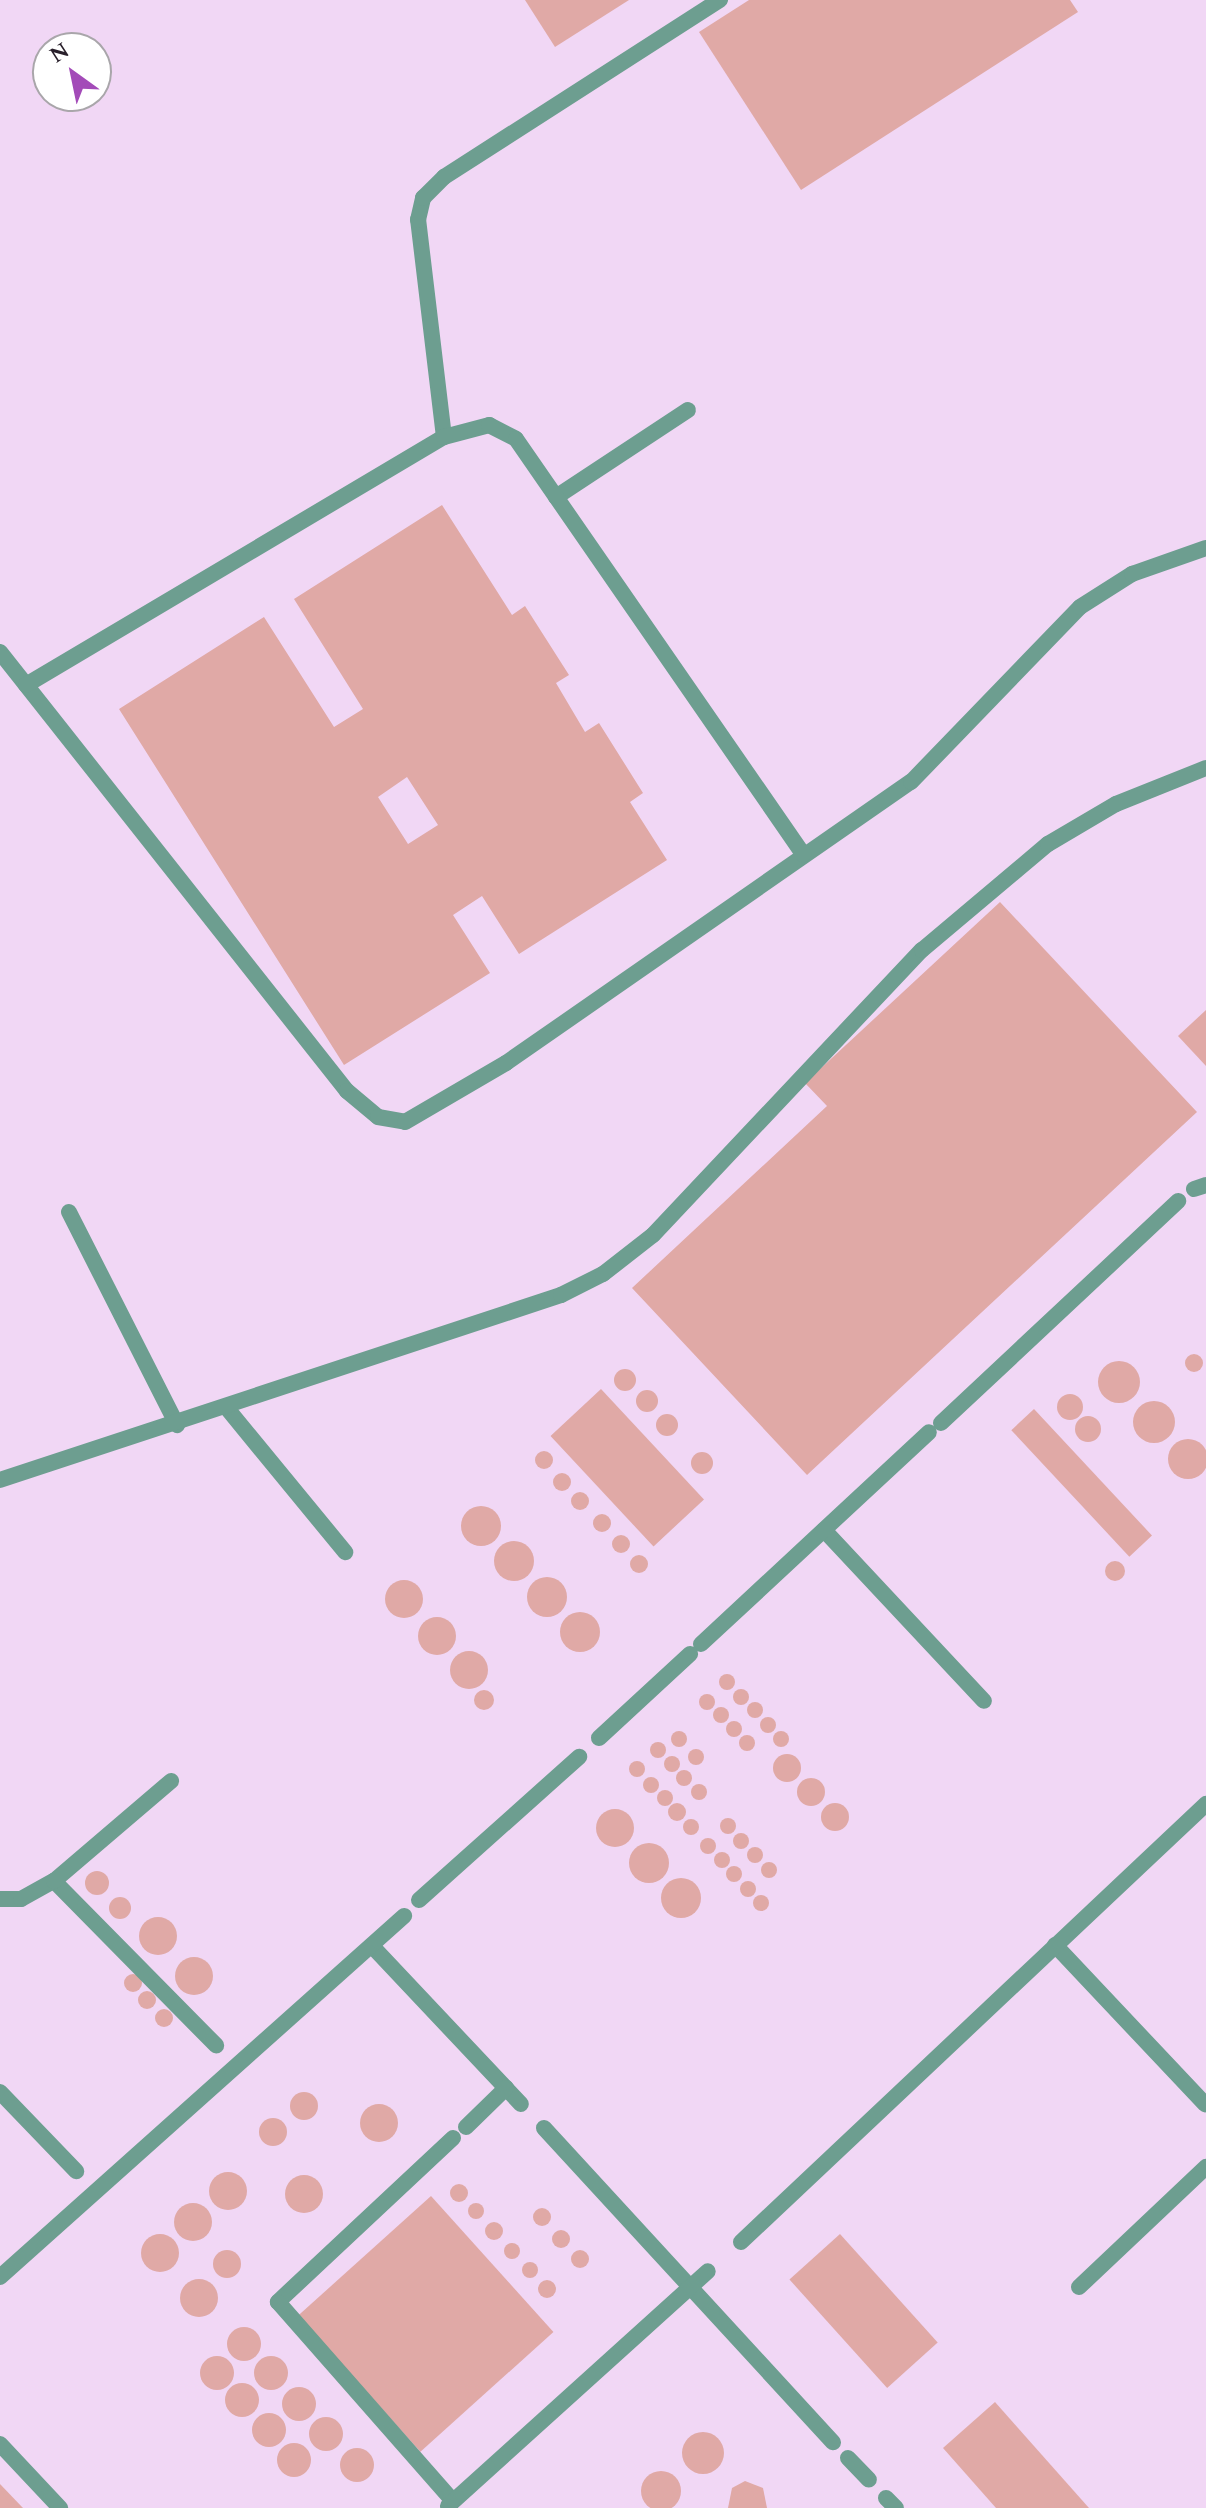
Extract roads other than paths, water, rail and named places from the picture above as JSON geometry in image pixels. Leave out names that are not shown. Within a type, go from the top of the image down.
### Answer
[{"type":"lane","points":[[444,437],[418,220],[423,198],[444,177],[720,0]]},
{"type":"lane","points":[[556,497],[688,410]]},
{"type":"lane","points":[[26,685],[444,437],[489,425],[516,439],[803,854]]},
{"type":"lane","points":[[0,652],[347,1091],[378,1117],[405,1122],[506,1063],[803,854],[911,782],[1080,607],[1132,574],[1206,548]]},
{"type":"lane","points":[[0,1480],[177,1425],[603,1274],[653,1235],[933,940],[1048,844],[1116,804],[1206,768]]},
{"type":"lane","points":[[599,1738],[1178,1201]]},
{"type":"lane","points":[[69,1212],[177,1425]]},
{"type":"lane","points":[[226,1407],[345,1552]]},
{"type":"lane","points":[[824,1530],[984,1701]]},
{"type":"lane","points":[[419,1900],[579,1757]]},
{"type":"lane","points":[[0,1899],[21,1899],[54,1881],[171,1781]]},
{"type":"lane","points":[[741,2242],[1055,1945],[1204,1809]]},
{"type":"lane","points":[[54,1881],[216,2045]]},
{"type":"lane","points":[[0,2277],[404,1916]]},
{"type":"lane","points":[[1055,1945],[1205,2104]]},
{"type":"lane","points":[[372,1946],[521,2104]]},
{"type":"lane","points":[[506,2088],[278,2302],[450,2505],[708,2271]]},
{"type":"lane","points":[[0,2092],[76,2171]]},
{"type":"lane","points":[[544,2128],[833,2442]]},
{"type":"lane","points":[[1079,2287],[1206,2167]]},
{"type":"lane","points":[[0,2444],[60,2508]]},
{"type":"lane","points":[[848,2458],[869,2480]]}]
